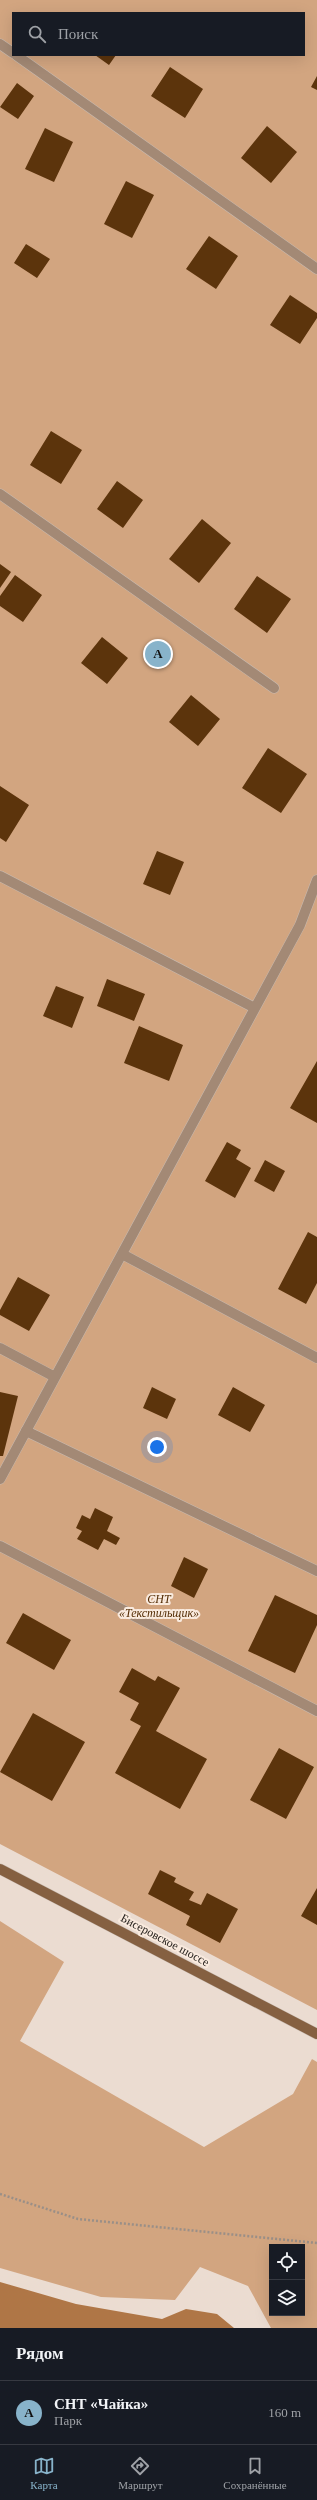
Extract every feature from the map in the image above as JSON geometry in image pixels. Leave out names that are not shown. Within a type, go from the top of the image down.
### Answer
[{"type":"main road","name":"Бисеровское шоссе","points":[[0,1869],[317,2034]]},
{"type":"street","points":[[0,44],[12,52]]},
{"type":"street","points":[[17,56],[317,269]]},
{"type":"street","points":[[0,494],[274,688]]},
{"type":"street","points":[[0,876],[255,1008]]},
{"type":"street","points":[[0,1478],[300,925],[317,880]]},
{"type":"street","points":[[122,1254],[317,1358]]},
{"type":"street","points":[[0,1348],[55,1376]]},
{"type":"street","points":[[26,1431],[317,1571]]},
{"type":"street","points":[[0,1546],[317,1711]]},
{"type":"path","points":[[0,2194],[78,2219],[317,2243]]},
{"type":"green space","name":"СНТ «Текстильщик»","points":[[0,0],[317,0],[317,2010],[0,1844]]},
{"type":"green space","points":[[0,1921],[64,1962],[20,2041],[204,2147],[293,2094],[312,2059],[317,2062],[317,2328],[271,2328],[248,2286],[200,2267],[175,2300],[101,2297],[0,2268]]},
{"type":"shaded area","points":[[0,2282],[76,2304],[162,2319],[186,2309],[217,2314],[234,2328],[0,2328]]},
{"type":"building","points":[[96,56],[115,56],[109,65]]},
{"type":"building","points":[[170,67],[203,89],[185,118],[151,96]]},
{"type":"building","points":[[317,76],[317,90],[311,87]]},
{"type":"building","points":[[17,83],[34,96],[18,119],[0,107]]},
{"type":"building","points":[[267,126],[297,152],[271,183],[241,158]]},
{"type":"building","points":[[45,128],[73,142],[54,182],[25,169]]},
{"type":"building","points":[[126,181],[154,195],[132,238],[104,224]]},
{"type":"building","points":[[209,236],[238,256],[216,289],[186,269]]},
{"type":"building","points":[[26,244],[50,259],[37,278],[14,263]]},
{"type":"building","points":[[290,295],[317,313],[317,318],[300,344],[270,325]]},
{"type":"building","points":[[51,431],[82,450],[61,484],[30,465]]},
{"type":"building","points":[[117,481],[143,500],[123,528],[97,509]]},
{"type":"building","points":[[202,519],[231,543],[199,583],[169,559]]},
{"type":"building","points":[[0,564],[11,572],[0,588]]},
{"type":"building","points":[[15,575],[42,595],[23,622],[0,606],[0,596]]},
{"type":"building","points":[[257,576],[291,599],[267,633],[234,609]]},
{"type":"building","points":[[102,637],[128,658],[107,684],[81,663]]},
{"type":"building","points":[[191,695],[220,719],[198,746],[169,722]]},
{"type":"building","points":[[268,748],[307,774],[281,813],[242,788]]},
{"type":"building","points":[[0,786],[29,805],[6,842],[0,838]]},
{"type":"building","points":[[157,851],[184,862],[170,895],[143,884]]},
{"type":"building","points":[[107,979],[145,994],[134,1021],[97,1006]]},
{"type":"building","points":[[56,986],[84,997],[72,1028],[43,1016]]},
{"type":"building","points":[[139,1026],[183,1045],[169,1081],[124,1063]]},
{"type":"building","points":[[317,1061],[317,1123],[290,1108]]},
{"type":"building","points":[[227,1142],[241,1150],[236,1159],[251,1168],[235,1198],[205,1181]]},
{"type":"building","points":[[265,1160],[285,1171],[274,1192],[254,1181]]},
{"type":"building","points":[[308,1232],[317,1237],[317,1283],[306,1304],[278,1289]]},
{"type":"building","points":[[18,1277],[50,1295],[29,1331],[0,1315],[0,1310]]},
{"type":"building","points":[[152,1387],[176,1399],[167,1419],[143,1408]]},
{"type":"building","points":[[233,1387],[265,1405],[250,1432],[218,1415]]},
{"type":"building","points":[[0,1392],[18,1396],[3,1456],[0,1456]]},
{"type":"building","points":[[95,1508],[113,1517],[107,1531],[120,1538],[116,1545],[104,1539],[98,1550],[77,1539],[82,1531],[76,1528],[82,1515],[90,1519]]},
{"type":"building","points":[[184,1557],[208,1569],[194,1598],[171,1586]]},
{"type":"building","points":[[275,1595],[317,1615],[317,1625],[295,1673],[248,1651]]},
{"type":"building","points":[[23,1613],[71,1640],[54,1670],[6,1643]]},
{"type":"building","points":[[132,1668],[155,1681],[158,1676],[180,1688],[156,1731],[207,1759],[180,1809],[115,1773],[141,1726],[130,1720],[139,1703],[119,1692]]},
{"type":"building","points":[[33,1713],[85,1742],[52,1801],[0,1772]]},
{"type":"building","points":[[279,1748],[314,1767],[286,1819],[250,1800]]},
{"type":"building","points":[[160,1870],[176,1878],[174,1882],[194,1892],[189,1900],[201,1905],[207,1893],[238,1909],[220,1943],[186,1925],[190,1916],[148,1894]]},
{"type":"building","points":[[317,1888],[317,1925],[301,1916]]},
{"type":"place","name":"СНТ «Чайка»","points":[[158,654]]}]
